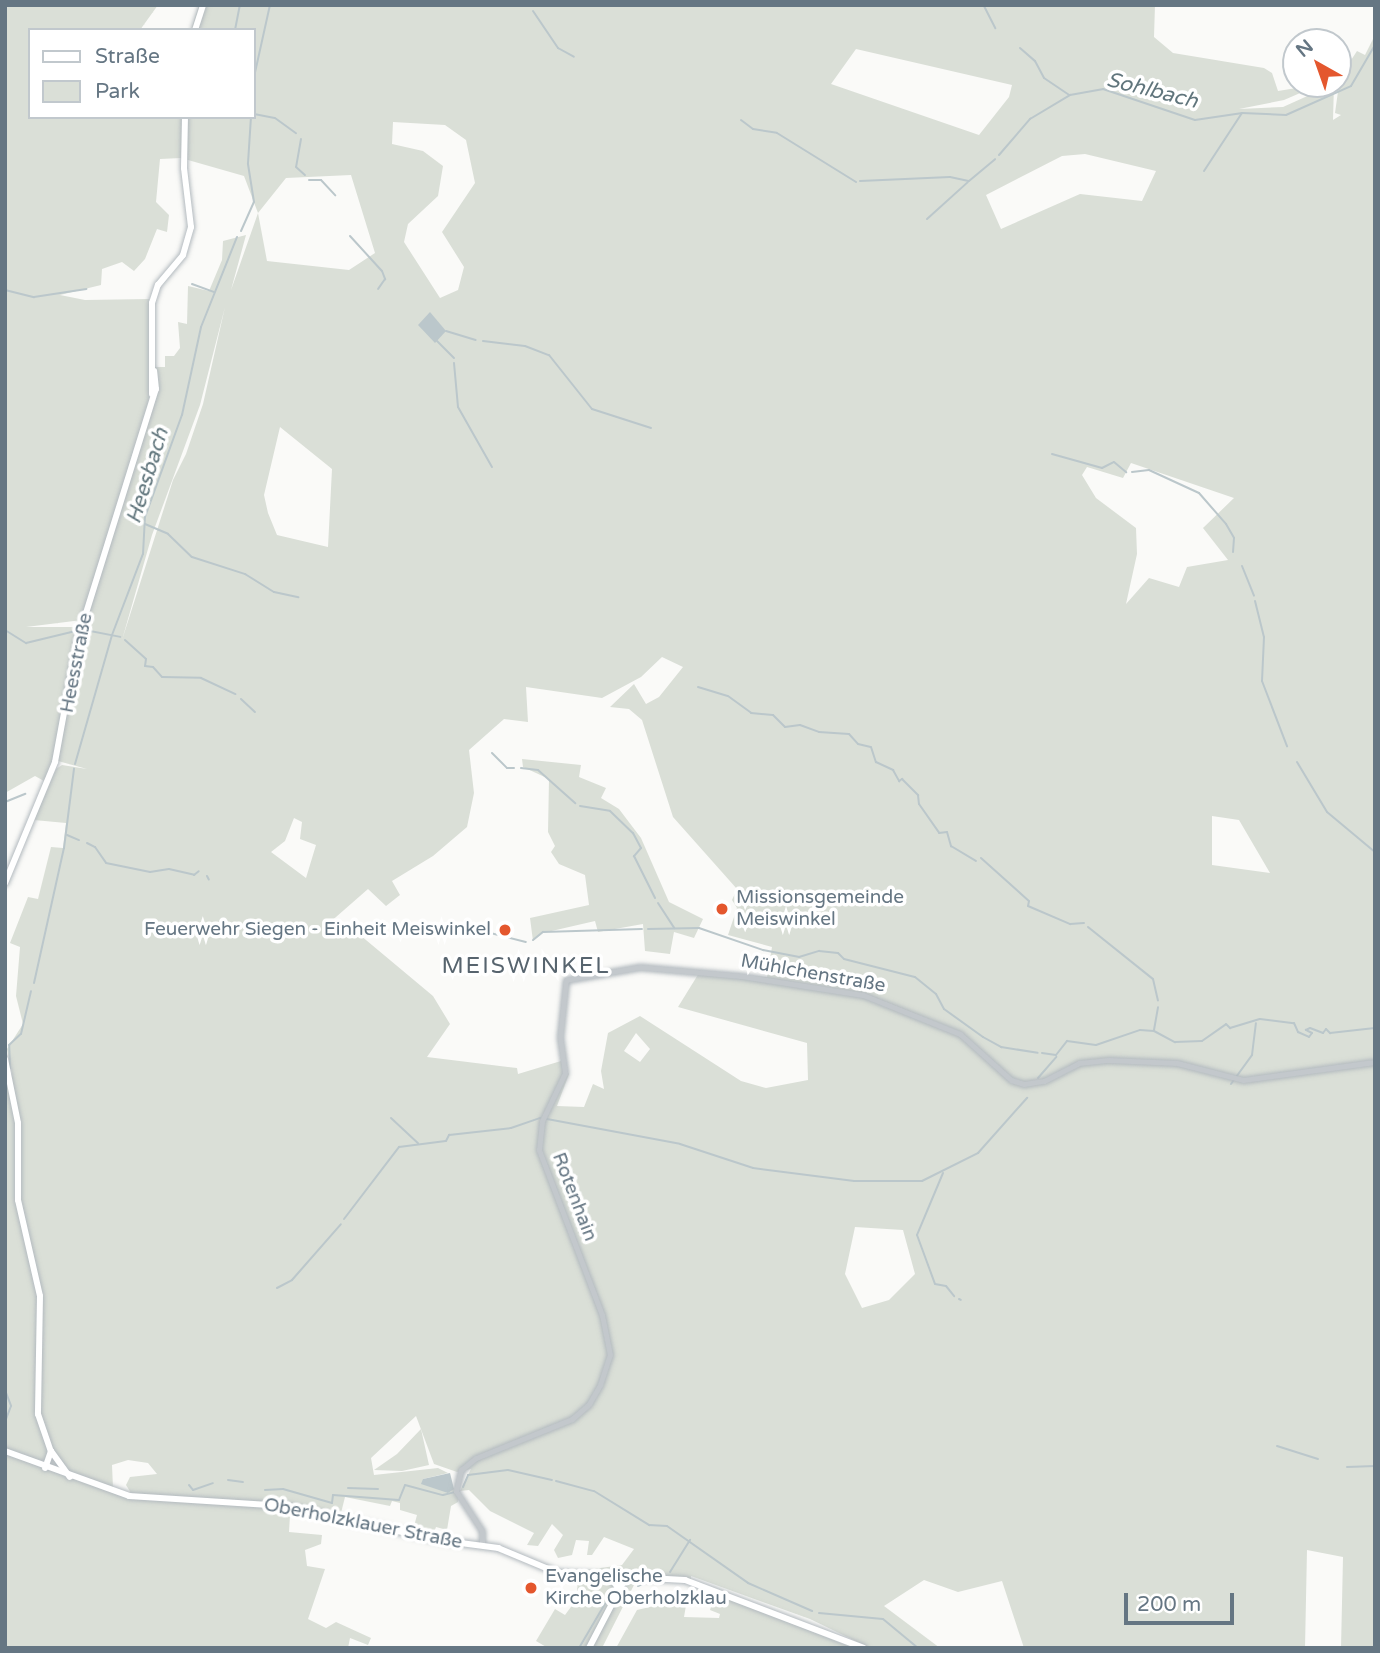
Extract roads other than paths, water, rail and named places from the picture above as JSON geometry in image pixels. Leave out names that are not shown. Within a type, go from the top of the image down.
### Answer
[{"type":"main road","points":[[196,28],[203,5]]},
{"type":"main road","name":"Heesstraße","points":[[5,883],[55,762],[77,642],[152,399],[153,297],[183,255],[191,228],[184,168],[185,119]]},
{"type":"main road","points":[[5,1059],[18,1123],[16,1175],[21,1210],[40,1296],[38,1414],[53,1453],[72,1478]]},
{"type":"main road","points":[[5,1073],[10,1083]]},
{"type":"main road","name":"Oberholzklauer Straße","points":[[5,1451],[47,1469],[129,1496],[285,1506],[482,1545],[558,1573],[627,1575],[704,1584],[816,1626],[864,1648]]},
{"type":"main road","points":[[47,1469],[53,1453]]},
{"type":"main road","points":[[610,1575],[621,1593]]},
{"type":"main road","points":[[589,1648],[621,1593],[627,1575]]},
{"type":"street","name":"Mühlchenstraße","points":[[566,980],[640,967],[741,976],[863,995],[960,1034],[1011,1080],[1031,1084],[1079,1063],[1109,1060],[1177,1063],[1243,1080],[1375,1062]]},
{"type":"street","name":"Rotenhain","points":[[482,1545],[482,1531],[459,1499],[458,1474],[476,1458],[548,1432],[581,1412],[600,1385],[609,1342],[539,1150],[542,1121],[565,1073],[560,1037],[566,980]]},
{"type":"waterway","points":[[235,28],[240,5]]},
{"type":"waterway","name":"Heesbach","points":[[256,68],[270,5]]},
{"type":"waterway","points":[[984,6],[995,28]]},
{"type":"waterway","points":[[533,11],[558,48],[574,57]]},
{"type":"waterway","name":"Sohlbach","points":[[999,155],[1030,119],[1070,95],[1103,89],[1195,120],[1242,113],[1286,115],[1351,86],[1375,45]]},
{"type":"waterway","points":[[1020,48],[1035,61],[1044,78],[1069,95]]},
{"type":"waterway","points":[[1204,171],[1242,113]]},
{"type":"waterway","points":[[256,114],[275,118],[296,133]]},
{"type":"waterway","name":"Heesbach","points":[[241,231],[254,202],[248,163],[251,119]]},
{"type":"waterway","name":"Sohlbach","points":[[741,120],[753,129],[777,133],[856,182]]},
{"type":"waterway","points":[[301,139],[296,167],[305,175]]},
{"type":"waterway","name":"Sohlbach","points":[[860,181],[950,177],[969,181],[995,159]]},
{"type":"waterway","points":[[309,180],[321,180],[335,195]]},
{"type":"waterway","points":[[927,219],[968,182]]},
{"type":"waterway","points":[[350,236],[382,271],[385,279],[378,289]]},
{"type":"waterway","name":"Heesbach","points":[[75,764],[112,635],[143,554],[145,517],[182,415],[201,327],[237,237]]},
{"type":"waterway","points":[[192,284],[214,292]]},
{"type":"waterway","points":[[5,290],[34,297],[86,289]]},
{"type":"waterway","points":[[446,331],[476,340]]},
{"type":"waterway","points":[[437,341],[454,358]]},
{"type":"waterway","points":[[483,341],[525,346],[549,355],[592,409],[651,428]]},
{"type":"waterway","points":[[454,363],[458,407],[492,467]]},
{"type":"waterway","points":[[1052,454],[1102,468],[1114,462],[1126,472]]},
{"type":"waterway","points":[[1132,472],[1149,470],[1199,493],[1226,524],[1234,538],[1233,552]]},
{"type":"waterway","points":[[145,524],[168,534],[192,557],[245,574],[274,592],[298,597]]},
{"type":"waterway","points":[[1242,566],[1254,596]]},
{"type":"waterway","points":[[1255,601],[1264,637],[1262,681],[1287,746]]},
{"type":"waterway","points":[[5,630],[26,643],[76,631]]},
{"type":"waterway","points":[[85,630],[120,637]]},
{"type":"waterway","points":[[125,640],[146,659],[145,666],[153,667],[162,677],[201,678],[236,694]]},
{"type":"waterway","points":[[698,687],[728,696],[751,713],[773,715],[785,727],[800,725],[819,732],[849,734],[858,744],[871,747],[876,762],[893,770],[899,781],[902,779],[918,795],[919,804],[939,833],[947,832],[951,846],[976,861]]},
{"type":"waterway","points":[[241,699],[255,712]]},
{"type":"waterway","points":[[492,753],[507,768],[514,768]]},
{"type":"waterway","points":[[1297,762],[1327,812],[1375,852]]},
{"type":"waterway","points":[[521,768],[538,770],[575,803]]},
{"type":"waterway","name":"Heesbach","points":[[34,983],[64,848],[74,769]]},
{"type":"waterway","points":[[5,802],[25,794]]},
{"type":"waterway","points":[[580,806],[610,811],[633,833],[641,848],[634,856],[655,898]]},
{"type":"waterway","points":[[67,835],[79,840]]},
{"type":"waterway","points":[[87,843],[95,847],[106,863],[150,872],[169,869],[194,875],[199,871]]},
{"type":"waterway","points":[[981,858],[1029,901],[1028,906],[1070,924],[1084,923]]},
{"type":"waterway","points":[[207,876],[209,880]]},
{"type":"waterway","points":[[658,903],[674,928]]},
{"type":"waterway","points":[[455,924],[526,942]]},
{"type":"waterway","points":[[1088,927],[1153,979],[1158,1000]]},
{"type":"waterway","points":[[648,929],[699,928],[763,950],[799,957],[819,951],[838,953],[844,959],[915,977],[936,994],[944,1009],[983,1037],[1001,1047],[1038,1053]]},
{"type":"waterway","points":[[533,940],[543,932],[642,929]]},
{"type":"waterway","name":"Heesbach","points":[[10,1068],[9,1045],[21,1034],[31,991]]},
{"type":"waterway","points":[[1154,1030],[1158,1007]]},
{"type":"waterway","points":[[1042,1053],[1056,1055],[1067,1041],[1096,1045],[1140,1030],[1154,1031],[1175,1042],[1202,1041],[1226,1024],[1230,1028],[1260,1019],[1294,1023],[1298,1032],[1309,1037],[1312,1033],[1306,1030],[1310,1028],[1323,1033],[1326,1029],[1330,1033],[1375,1028]]},
{"type":"waterway","points":[[1231,1084],[1252,1055],[1256,1023]]},
{"type":"waterway","points":[[1038,1078],[1056,1057]]},
{"type":"waterway","points":[[547,1119],[680,1144],[753,1168],[854,1181],[922,1181],[978,1153],[1027,1098]]},
{"type":"waterway","points":[[391,1118],[418,1143]]},
{"type":"waterway","points":[[344,1219],[399,1147],[446,1141],[449,1135],[511,1128],[540,1118]]},
{"type":"waterway","points":[[943,1173],[917,1235],[935,1284],[946,1286],[954,1296]]},
{"type":"waterway","points":[[277,1288],[292,1280],[341,1224]]},
{"type":"waterway","points":[[5,1390],[11,1406],[6,1419]]},
{"type":"waterway","points":[[1277,1446],[1318,1459]]},
{"type":"waterway","points":[[1347,1467],[1375,1466]]},
{"type":"waterway","points":[[463,1487],[468,1475],[508,1470],[552,1480]]},
{"type":"waterway","points":[[228,1480],[243,1482]]},
{"type":"waterway","points":[[556,1481],[594,1491],[649,1525],[667,1526],[748,1583],[812,1611]]},
{"type":"waterway","points":[[189,1485],[193,1490],[213,1483]]},
{"type":"waterway","points":[[265,1490],[283,1489],[332,1503],[333,1495],[399,1500],[405,1485],[443,1495],[455,1492]]},
{"type":"waterway","points":[[348,1488],[378,1489]]},
{"type":"waterway","points":[[670,1572],[690,1540]]},
{"type":"waterway","points":[[638,1586],[647,1582]]},
{"type":"waterway","points":[[579,1648],[613,1590]]},
{"type":"waterway","points":[[819,1613],[883,1619],[918,1648]]},
{"type":"place","name":"Missionsgemeinde Meiswinkel","points":[[722,909]]},
{"type":"place","name":"Feuerwehr Siegen - Einheit Meiswinkel","points":[[505,930]]},
{"type":"place","name":"Evangelische Kirche Oberholzklau","points":[[531,1588]]},
{"type":"district","name":"MEISWINKEL","points":[[526,966]]}]
